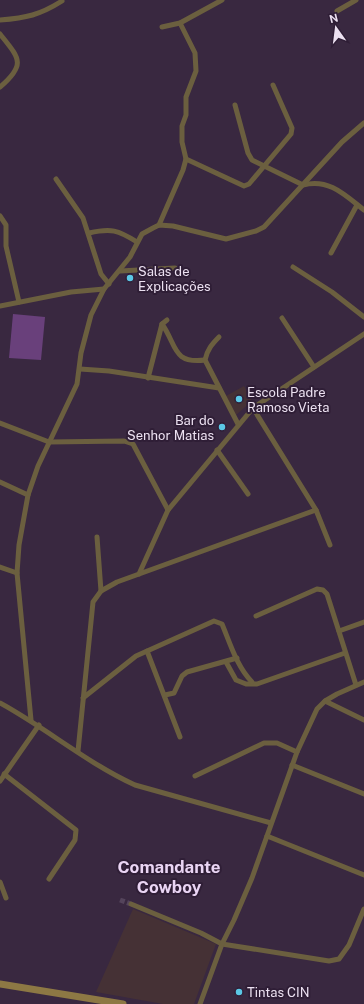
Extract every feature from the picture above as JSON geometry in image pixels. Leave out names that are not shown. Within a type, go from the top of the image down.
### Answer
[{"type":"main road","points":[[0,984],[123,1004]]},
{"type":"street","points":[[0,20],[30,17],[47,11],[62,0]]},
{"type":"street","points":[[162,27],[180,23],[222,0]]},
{"type":"street","points":[[337,11],[356,0]]},
{"type":"street","points":[[159,225],[183,170],[186,159],[182,142],[182,126],[186,114],[186,97],[196,71],[197,61],[180,23]]},
{"type":"street","points":[[0,34],[16,54],[18,60],[17,66],[10,79],[0,87]]},
{"type":"street","points":[[186,159],[244,186],[249,184],[288,140],[292,128],[273,85]]},
{"type":"street","points":[[235,105],[248,153],[252,160],[303,185],[312,183],[333,187],[364,210]]},
{"type":"street","points":[[31,720],[17,572],[19,545],[28,495],[49,442],[77,384],[85,334],[91,315],[104,289],[130,257],[142,234],[159,225],[174,226],[217,238],[226,239],[241,236],[264,227],[342,142],[364,123]]},
{"type":"street","points":[[56,179],[83,218],[101,274],[109,284]]},
{"type":"street","points":[[331,253],[358,205]]},
{"type":"street","points":[[0,216],[6,225],[6,246],[19,302]]},
{"type":"street","points":[[89,233],[114,230],[126,234],[137,242]]},
{"type":"street","points":[[293,267],[332,292],[364,316]]},
{"type":"street","points":[[120,271],[175,268]]},
{"type":"street","points":[[0,306],[71,292],[104,289]]},
{"type":"street","points":[[282,318],[314,367]]},
{"type":"street","points":[[148,378],[162,324],[167,320]]},
{"type":"street","points":[[162,324],[174,348],[180,356],[188,361],[205,360]]},
{"type":"street","points":[[139,574],[160,524],[168,510],[238,424],[253,408],[364,334]]},
{"type":"street","points":[[219,337],[210,348],[205,360],[238,424]]},
{"type":"street","points":[[80,369],[109,371],[219,388]]},
{"type":"street","points":[[253,408],[316,510],[330,545]]},
{"type":"street","points":[[0,423],[49,442],[124,440],[134,444],[168,510]]},
{"type":"street","points":[[217,450],[248,494]]},
{"type":"street","points":[[0,482],[28,495]]},
{"type":"street","points":[[78,751],[93,602],[101,591],[117,582],[316,510]]},
{"type":"street","points":[[97,537],[101,591]]},
{"type":"street","points":[[0,567],[17,572]]},
{"type":"street","points":[[256,616],[317,589],[323,590],[327,594],[356,685]]},
{"type":"street","points":[[83,698],[128,661],[214,621],[219,621],[222,624],[247,677],[252,682],[257,684],[345,653]]},
{"type":"street","points":[[339,631],[364,622]]},
{"type":"street","points":[[147,651],[180,737]]},
{"type":"street","points":[[165,695],[174,693],[182,676],[187,672],[237,658]]},
{"type":"street","points":[[226,662],[236,680],[246,684],[252,682]]},
{"type":"street","points":[[200,1004],[222,944],[234,920],[267,836],[292,765],[317,709],[325,701],[364,682]]},
{"type":"street","points":[[325,701],[364,720]]},
{"type":"street","points":[[0,703],[31,720],[118,777],[135,785],[271,823]]},
{"type":"street","points":[[39,726],[1,778],[76,830],[75,840],[49,879]]},
{"type":"street","points":[[195,776],[264,743],[277,743],[298,752]]},
{"type":"street","points":[[292,765],[364,794]]},
{"type":"street","points":[[267,836],[364,875]]},
{"type":"street","points":[[0,882],[6,898]]},
{"type":"street","points":[[131,904],[201,933],[222,944],[329,961],[340,959],[349,945],[364,909]]},
{"type":"shaded area","points":[[13,314],[45,317],[41,360],[9,358]]},
{"type":"shaded area","name":"Escola Padre Ramoso Vieta","points":[[244,386],[252,401],[236,415],[226,396]]},
{"type":"shaded area","points":[[133,909],[216,944],[194,1004],[163,1004],[96,992]]},
{"type":"tunnel","points":[[120,900],[131,904]]},
{"type":"place","name":"Salas de Explicações","points":[[130,278]]},
{"type":"place","name":"Escola Padre Ramoso Vieta","points":[[239,399]]},
{"type":"place","name":"Bar do Senhor Matias","points":[[222,427]]},
{"type":"place","name":"Tintas CIN","points":[[239,992]]},
{"type":"district","name":"Comandante Cowboy","points":[[169,877]]}]
